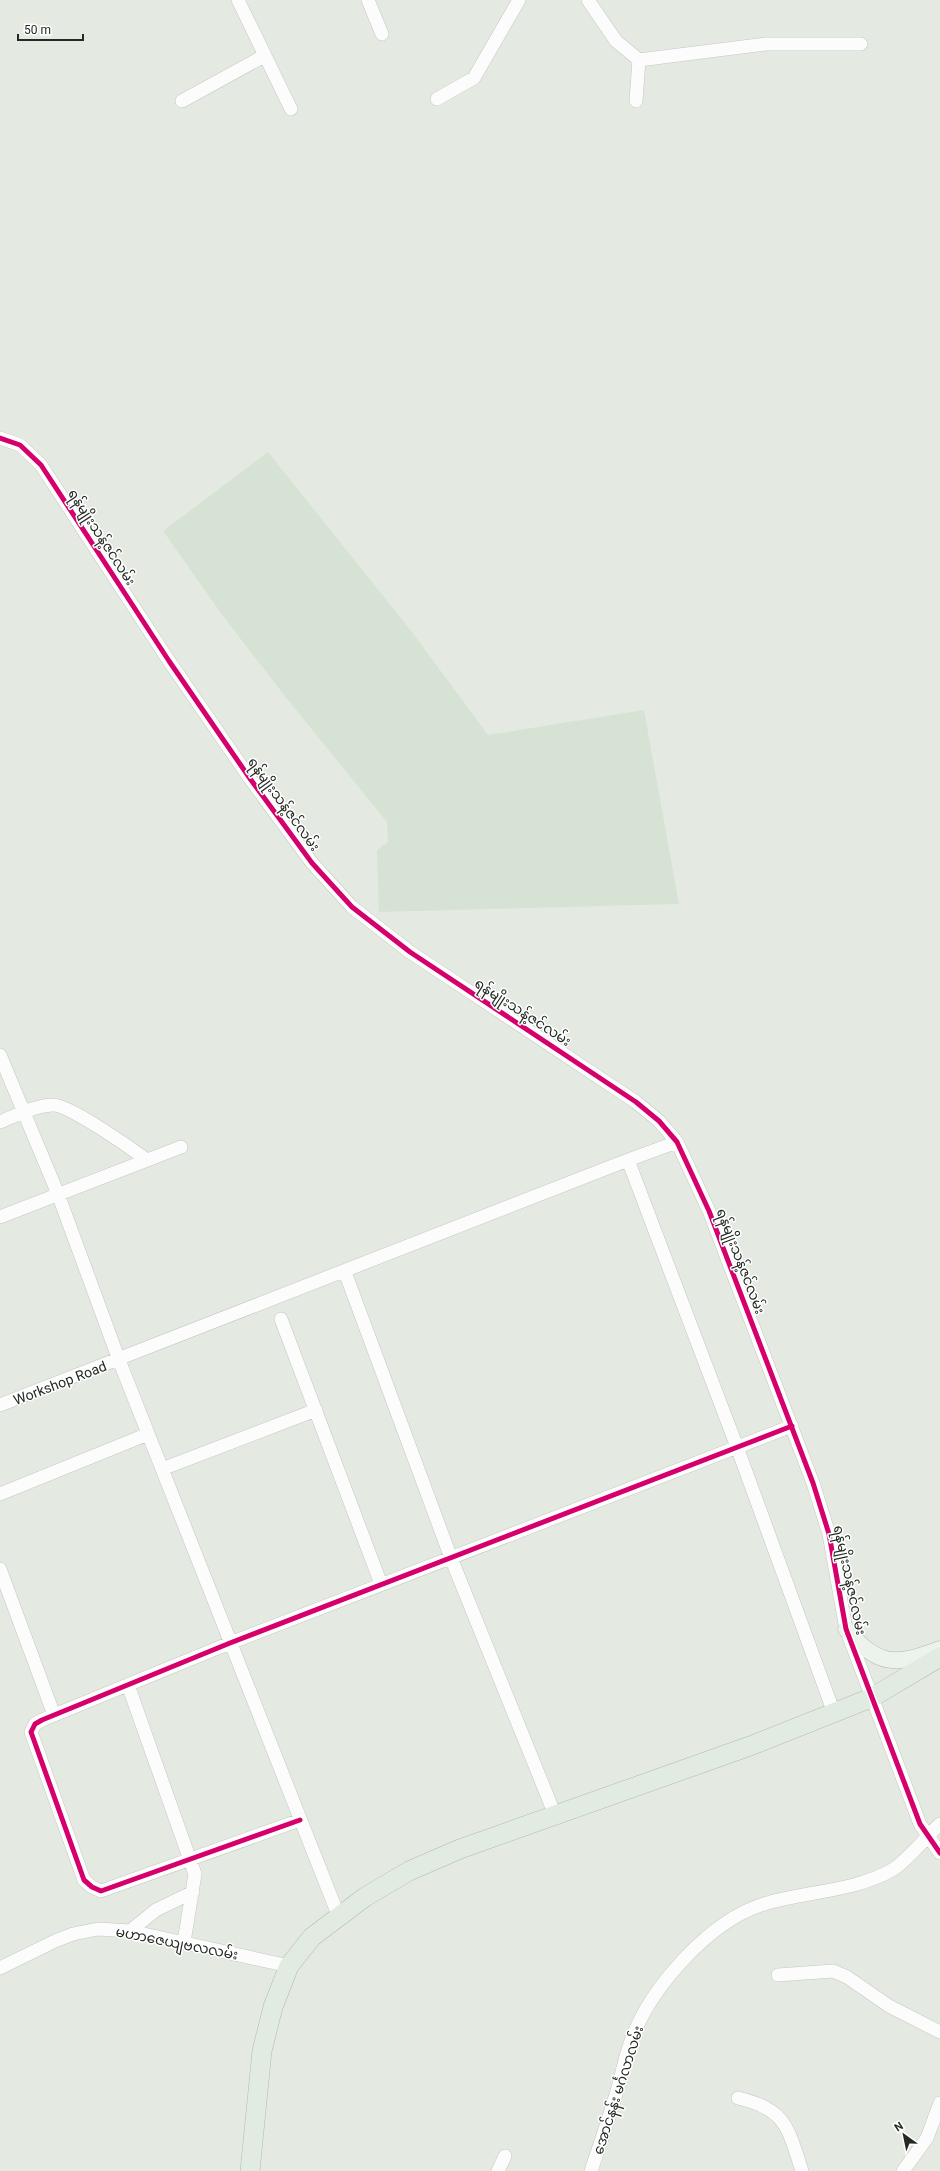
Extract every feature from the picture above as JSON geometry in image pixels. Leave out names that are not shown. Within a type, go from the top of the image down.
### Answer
[{"type":"highway","points":[[250,2171],[262,2051],[273,2007],[289,1966],[312,1937],[365,1897],[409,1871],[460,1849],[750,1746],[871,1698],[940,1657]]},
{"type":"main road","points":[[846,1629],[862,1648],[876,1656],[896,1661],[916,1658],[940,1649]]},
{"type":"street","points":[[238,0],[291,109]]},
{"type":"street","points":[[368,0],[382,34]]},
{"type":"street","points":[[437,99],[474,78],[519,0]]},
{"type":"street","points":[[588,0],[616,41],[638,60],[766,44],[861,44]]},
{"type":"street","points":[[182,101],[264,56]]},
{"type":"street","points":[[636,101],[638,60]]},
{"type":"street","name":"ရန်မျိုးသန့်ဇင်လမ်း","points":[[0,438],[20,445],[41,465],[169,661],[252,780],[312,863],[352,907],[410,952],[636,1102],[659,1121],[677,1142],[709,1211],[792,1426],[829,1534],[846,1629],[871,1698],[920,1824],[940,1853]]},
{"type":"street","points":[[0,1055],[58,1194],[119,1360],[339,1917]]},
{"type":"street","points":[[0,1122],[24,1112],[54,1104],[64,1108],[109,1134],[147,1160]]},
{"type":"street","name":"Workshop Road","points":[[0,1405],[677,1142]]},
{"type":"street","points":[[0,1217],[181,1147]]},
{"type":"street","points":[[628,1160],[834,1713]]},
{"type":"street","points":[[344,1272],[451,1558],[555,1815]]},
{"type":"street","points":[[281,1319],[381,1584]]},
{"type":"street","points":[[162,1469],[316,1410]]},
{"type":"street","points":[[300,1820],[101,1891],[92,1887],[84,1880],[31,1732],[35,1724],[54,1715],[230,1643],[792,1426]]},
{"type":"street","points":[[0,1494],[148,1434]]},
{"type":"street","points":[[0,1569],[54,1715]]},
{"type":"street","points":[[128,1685],[191,1858],[195,1874],[184,1942]]},
{"type":"street","name":"အောင်နန်း မင်္ဂလာလမ်း","points":[[591,2171],[617,2091],[631,2041],[647,2007],[666,1981],[699,1945],[736,1916],[764,1904],[863,1883],[893,1870],[940,1824]]},
{"type":"street","points":[[130,1931],[156,1910],[192,1892]]},
{"type":"street","name":"မဟာဇေယျဗလလမ်း","points":[[0,1968],[55,1941],[73,1934],[98,1929],[130,1931],[289,1966]]},
{"type":"street","points":[[778,1975],[833,1971],[848,1977],[889,2006],[940,2032]]},
{"type":"street","points":[[738,2098],[755,2102],[780,2117],[787,2128],[802,2171]]},
{"type":"street","points":[[903,2171],[927,2138],[940,2103]]},
{"type":"street","points":[[498,2171],[505,2156]]},
{"type":"shaded area","points":[[268,452],[412,632],[488,735],[644,710],[679,904],[379,912],[377,850],[388,842],[387,822],[284,695],[223,616],[163,531]]},
{"type":"cycle path","points":[[0,438],[20,445],[41,465],[169,661],[251,780],[312,863],[352,907],[410,952],[636,1102],[659,1121],[677,1142],[709,1211],[813,1483],[829,1534],[846,1629],[920,1824],[940,1853]]},
{"type":"cycle path","points":[[300,1820],[101,1891],[92,1887],[84,1880],[31,1732],[35,1724],[42,1720],[230,1643],[792,1426]]}]
